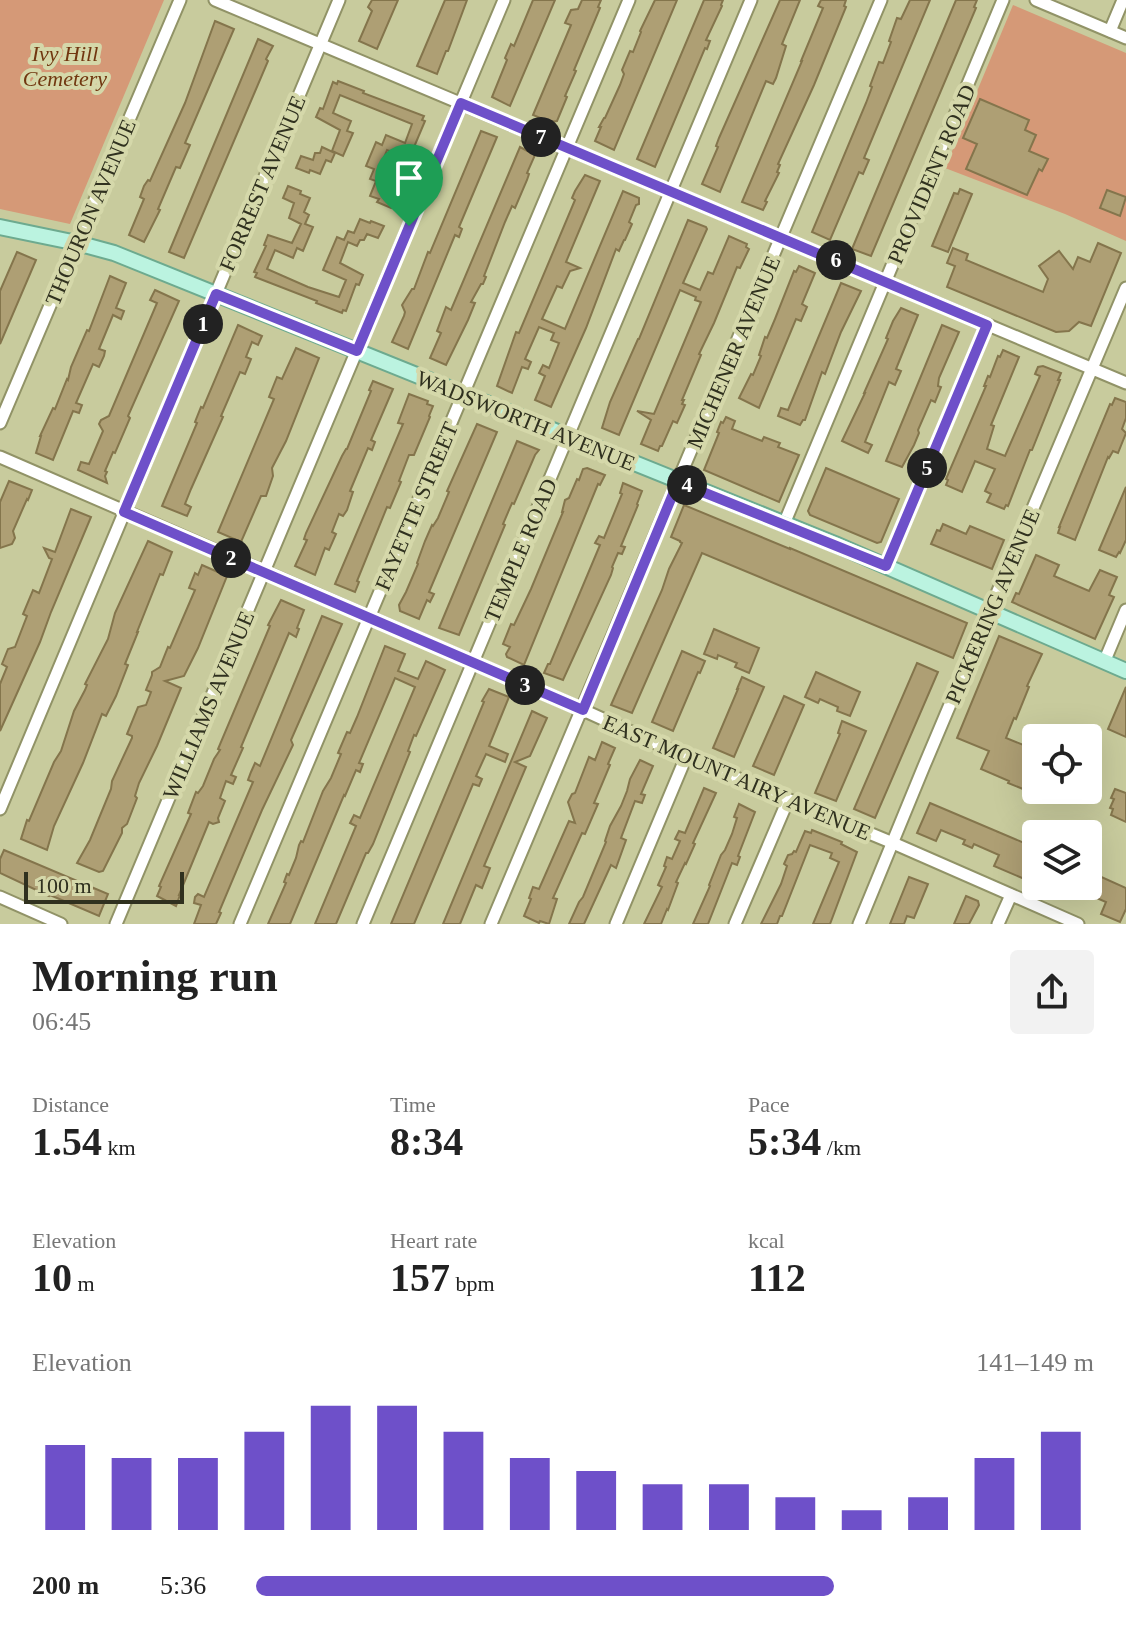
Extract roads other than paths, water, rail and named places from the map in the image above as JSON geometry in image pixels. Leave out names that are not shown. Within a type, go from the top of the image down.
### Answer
[{"type":"main road","name":"WADSWORTH AVENUE","points":[[0,227],[114,253],[784,524],[1126,668]]},
{"type":"street","name":"THOURON AVENUE","points":[[0,423],[180,0]]},
{"type":"street","points":[[215,0],[1126,383]]},
{"type":"street","name":"FORREST AVENUE","points":[[0,809],[339,0]]},
{"type":"street","name":"WILLIAMS AVENUE","points":[[116,924],[504,0]]},
{"type":"street","name":"FAYETTE STREET","points":[[240,924],[629,0]]},
{"type":"street","name":"TEMPLE ROAD","points":[[363,924],[751,0]]},
{"type":"street","name":"MICHENER AVENUE","points":[[491,924],[881,0]]},
{"type":"street","name":"PROVIDENT ROAD","points":[[784,524],[1003,0]]},
{"type":"street","points":[[1036,0],[1126,38]]},
{"type":"street","points":[[1110,31],[1123,0]]},
{"type":"street","name":"PICKERING AVENUE","points":[[859,924],[1126,288]]},
{"type":"street","points":[[886,566],[987,325]]},
{"type":"street","name":"EAST MOUNT AIRY AVENUE","points":[[0,457],[686,757],[1078,924]]},
{"type":"street","points":[[1105,660],[1126,610]]},
{"type":"street","points":[[616,924],[686,757]]},
{"type":"street","points":[[735,924],[788,800]]},
{"type":"street","points":[[998,924],[1011,895]]},
{"type":"street","points":[[0,897],[61,924]]},
{"type":"park label","name":"Ivy Hill Cemetery","points":[[65,66]]}]
